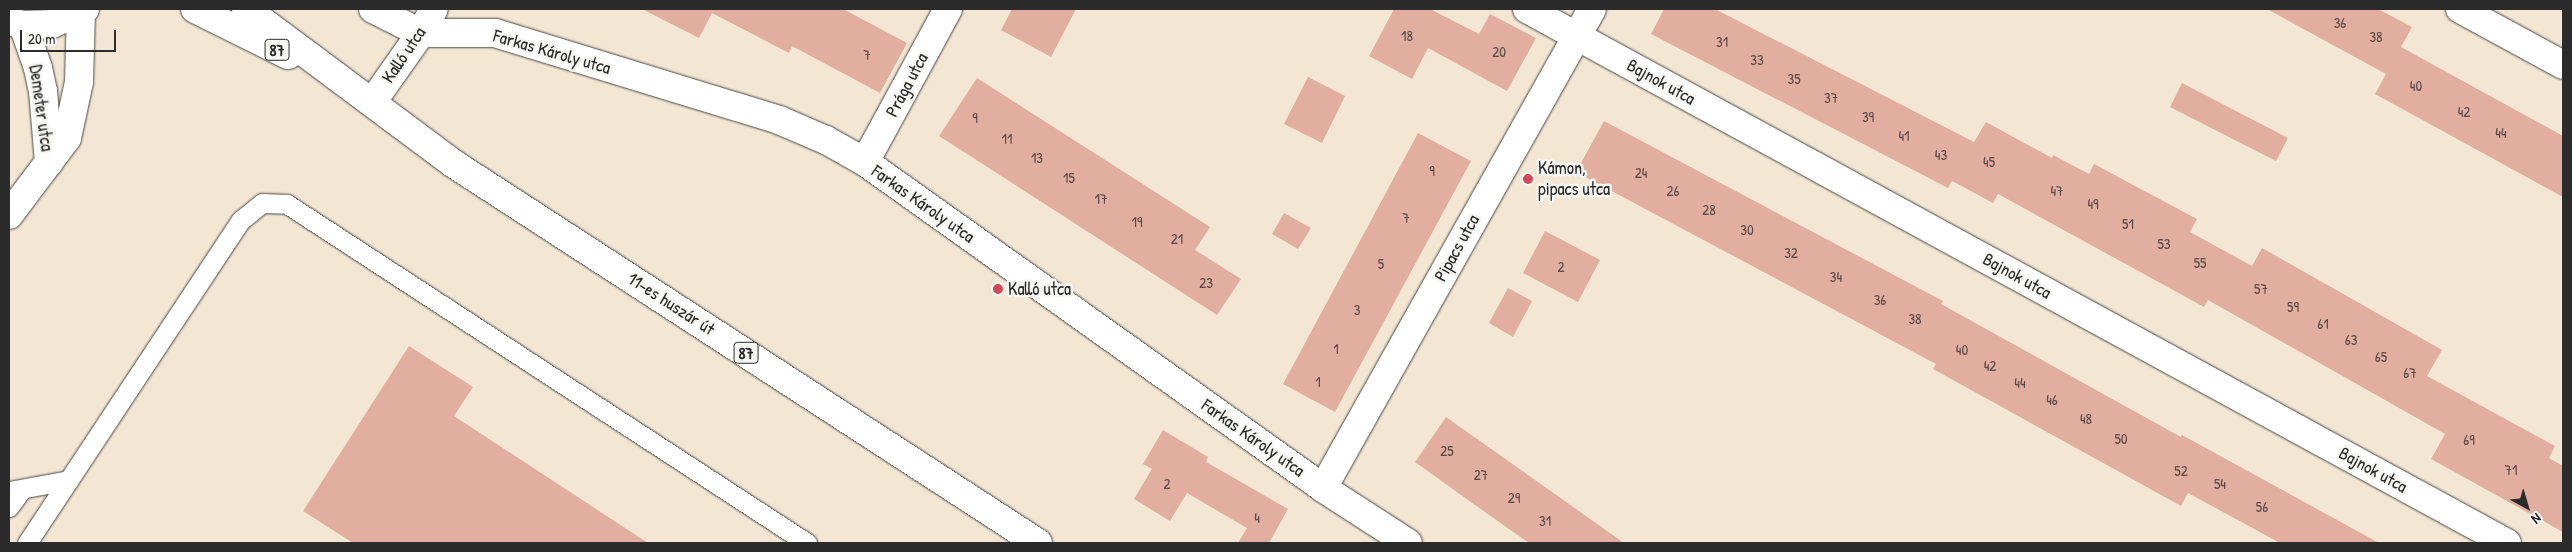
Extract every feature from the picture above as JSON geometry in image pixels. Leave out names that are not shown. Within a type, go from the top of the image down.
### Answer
[{"type":"street","name":"87","points":[[195,9],[366,96]]},
{"type":"street","name":"87","points":[[246,9],[366,96]]},
{"type":"street","name":"Farkas Károly utca","points":[[373,9],[421,33],[495,33],[779,120],[826,140],[865,162],[1323,488],[1408,543]]},
{"type":"street","name":"Kalló utca","points":[[366,96],[421,33],[434,9]]},
{"type":"street","name":"Prága utca","points":[[865,162],[948,9]]},
{"type":"street","name":"Bajnok utca","points":[[1527,9],[2507,543]]},
{"type":"street","name":"Pipacs utca","points":[[1323,488],[1592,9]]},
{"type":"street","points":[[2460,9],[2563,65]]},
{"type":"street","points":[[16,23],[52,24],[83,10]]},
{"type":"street","name":"Demeter utca","points":[[9,214],[67,138],[79,82],[83,10]]},
{"type":"street","name":"Demeter utca","points":[[16,23],[38,68],[43,91],[49,163]]},
{"type":"street","name":"11-es huszár út","points":[[366,96],[454,164],[1038,543]]},
{"type":"lane","points":[[27,543],[241,220],[262,203],[287,204],[807,543]]},
{"type":"lane","points":[[9,507],[15,490],[70,480]]},
{"type":"building","points":[[642,9],[843,9],[907,43],[880,93],[792,46],[789,53],[712,13],[699,38]]},
{"type":"building","points":[[1012,9],[1076,9],[1051,57],[1001,30]]},
{"type":"building","points":[[1394,9],[1430,9],[1479,34],[1490,14],[1536,38],[1507,91],[1428,48],[1412,79],[1369,56]]},
{"type":"building","points":[[1664,9],[1715,9],[1974,142],[1986,122],[2052,158],[2053,155],[2089,174],[2094,164],[2197,219],[2190,232],[2252,266],[2262,248],[2442,350],[2427,376],[2555,446],[2549,458],[2563,466],[2563,532],[2431,459],[2445,434],[2208,300],[2204,307],[1998,194],[1993,203],[1952,181],[1948,188],[1651,34]]},
{"type":"building","points":[[2267,9],[2378,9],[2412,27],[2401,47],[2563,136],[2563,197],[2375,94],[2386,74]]},
{"type":"building","points":[[1308,77],[1345,96],[1322,143],[1284,124]]},
{"type":"building","points":[[977,78],[1210,227],[1195,250],[1241,279],[1217,315],[939,136]]},
{"type":"building","points":[[2182,83],[2288,138],[2276,161],[2170,107]]},
{"type":"building","points":[[1604,121],[1943,301],[1941,304],[2181,437],[2182,435],[2379,543],[2280,543],[2188,493],[2181,506],[1933,369],[1936,364],[1576,172]]},
{"type":"building","points":[[1418,133],[1471,161],[1335,412],[1283,384]]},
{"type":"building","points":[[1284,213],[1311,228],[1298,249],[1272,234]]},
{"type":"building","points":[[1545,231],[1600,260],[1578,302],[1523,273]]},
{"type":"building","points":[[1508,288],[1532,301],[1513,337],[1489,323]]},
{"type":"building","points":[[409,346],[473,387],[454,416],[648,543],[353,543],[303,511]]},
{"type":"building","points":[[1446,417],[1624,543],[1529,543],[1482,510],[1415,462]]},
{"type":"building","points":[[1163,430],[1208,457],[1206,462],[1288,509],[1269,543],[1238,543],[1247,528],[1187,493],[1170,521],[1134,499],[1152,469],[1143,464]]},
{"type":"place","name":"Kámon, pipacs utca","points":[[1528,179]]},
{"type":"place","name":"Kalló utca","points":[[998,289]]}]
